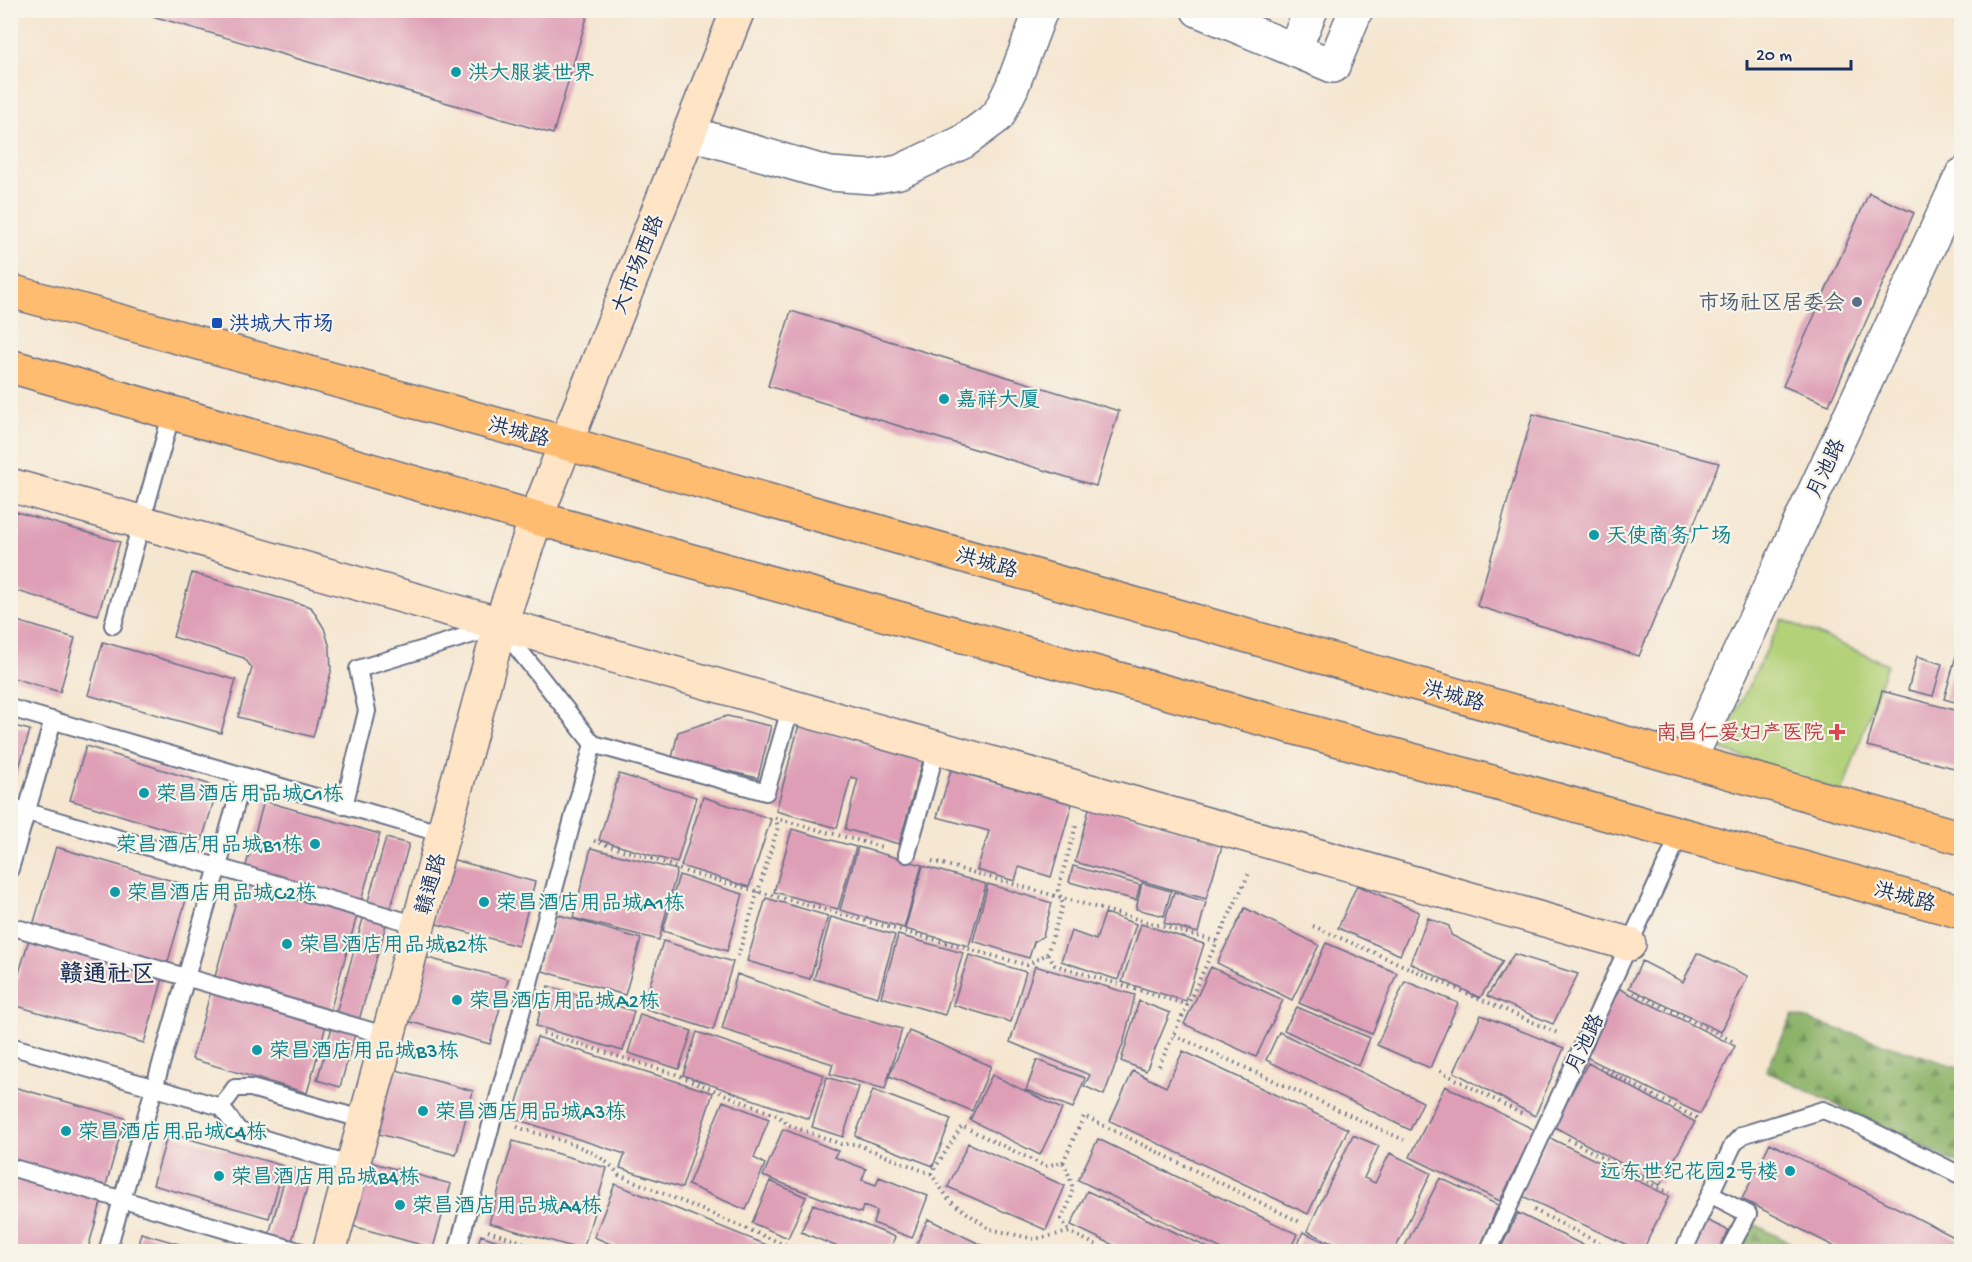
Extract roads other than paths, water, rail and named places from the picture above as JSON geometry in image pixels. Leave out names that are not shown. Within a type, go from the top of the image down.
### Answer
[{"type":"highway","name":"洪城路","points":[[10,291],[565,443],[1962,838]]},
{"type":"highway","name":"洪城路","points":[[10,366],[536,518],[1962,912]]},
{"type":"main road","name":"大市场西路","points":[[536,518],[738,10]]},
{"type":"main road","points":[[10,485],[500,626],[791,705],[1629,944]]},
{"type":"main road","name":"赣通路","points":[[329,1251],[500,626],[536,518]]},
{"type":"street","points":[[689,133],[830,174],[872,177],[899,172],[963,142],[998,116],[1012,87],[1041,10]]},
{"type":"street","points":[[1198,10],[1333,66],[1356,10]]},
{"type":"street","points":[[1294,50],[1311,10]]},
{"type":"street","name":"月池路","points":[[1689,761],[1962,175]]},
{"type":"lane","points":[[113,625],[172,412]]},
{"type":"lane","points":[[344,806],[367,711],[358,669],[500,626],[593,744],[766,792],[791,705]]},
{"type":"lane","points":[[10,708],[443,834]]},
{"type":"lane","points":[[10,869],[53,720]]},
{"type":"lane","points":[[457,1251],[593,744]]},
{"type":"lane","points":[[907,855],[937,747]]},
{"type":"lane","points":[[107,1251],[244,776]]},
{"type":"lane","points":[[10,807],[418,925]]},
{"type":"lane","name":"月池路","points":[[1488,1251],[1680,834]]},
{"type":"lane","points":[[10,926],[388,1036]]},
{"type":"lane","points":[[10,1046],[221,1107],[239,1131],[352,1166]]},
{"type":"lane","points":[[221,1107],[235,1088],[251,1088],[365,1120]]},
{"type":"lane","points":[[1683,1251],[1733,1145],[1742,1135],[1823,1110],[1860,1125],[1962,1176]]},
{"type":"lane","points":[[10,1167],[302,1251]]},
{"type":"lane","points":[[1710,1194],[1748,1214],[1728,1251]]},
{"type":"place","name":"洪大服装世界","points":[[456,72]]},
{"type":"place","name":"市场社区居委会","points":[[1857,302]]},
{"type":"place","name":"洪城大市场","points":[[217,323]]},
{"type":"place","name":"嘉祥大厦","points":[[944,399]]},
{"type":"place","name":"天使商务广场","points":[[1594,535]]},
{"type":"place","name":"南昌仁爱妇产医院","points":[[1837,732]]},
{"type":"place","name":"荣昌酒店用品城C1栋","points":[[144,793]]},
{"type":"place","name":"荣昌酒店用品城B1栋","points":[[315,844]]},
{"type":"place","name":"荣昌酒店用品城C2栋","points":[[115,892]]},
{"type":"place","name":"荣昌酒店用品城A1栋","points":[[484,902]]},
{"type":"place","name":"荣昌酒店用品城B2栋","points":[[287,944]]},
{"type":"place","name":"荣昌酒店用品城A2栋","points":[[457,1000]]},
{"type":"place","name":"荣昌酒店用品城B3栋","points":[[257,1050]]},
{"type":"place","name":"荣昌酒店用品城A3栋","points":[[423,1111]]},
{"type":"place","name":"荣昌酒店用品城C4栋","points":[[66,1131]]},
{"type":"place","name":"远东世纪花园2号楼","points":[[1790,1171]]},
{"type":"place","name":"荣昌酒店用品城B4栋","points":[[219,1176]]},
{"type":"place","name":"荣昌酒店用品城A4栋","points":[[400,1205]]},
{"type":"district","name":"赣通社区","points":[[107,973]]}]
